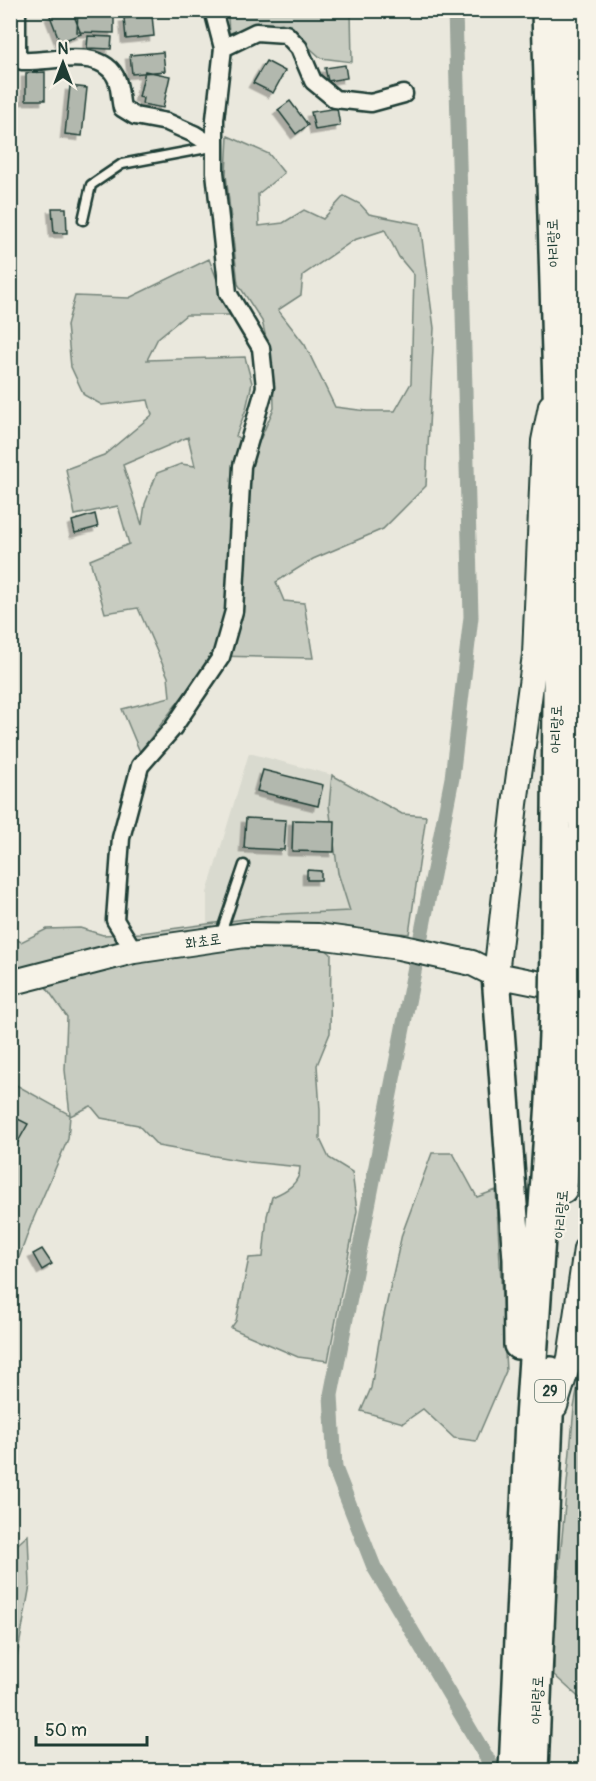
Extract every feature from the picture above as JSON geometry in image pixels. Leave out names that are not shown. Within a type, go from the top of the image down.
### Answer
[{"type":"main road","name":"아리랑로","points":[[546,10],[573,375]]},
{"type":"main road","name":"아리랑로","points":[[527,1770],[515,1738],[539,1422],[552,1351],[571,1006],[567,937],[583,827],[568,10]]},
{"type":"main road","points":[[496,975],[517,1259],[521,1385],[539,1422]]},
{"type":"main road","name":"아리랑로","points":[[527,1770],[539,1422]]},
{"type":"street","points":[[16,10],[17,54],[22,61],[38,62],[76,58],[103,63],[116,79],[122,108],[135,116],[167,122],[194,134],[215,147]]},
{"type":"street","points":[[134,951],[115,920],[121,838],[140,766],[173,728],[221,657],[234,611],[242,466],[265,387],[261,348],[228,293],[215,172],[215,119],[223,48],[213,10]]},
{"type":"street","points":[[223,48],[256,32],[286,34],[298,48],[313,81],[335,99],[371,103],[404,94]]},
{"type":"street","points":[[571,1006],[496,975],[515,804],[535,655],[544,441],[573,375]]},
{"type":"street","name":"화초로","points":[[10,983],[134,951],[245,935],[318,936],[399,946],[472,963],[496,975]]},
{"type":"street","points":[[539,1422],[570,1358],[585,1249]]},
{"type":"lane","points":[[83,220],[91,185],[122,164],[215,147]]},
{"type":"lane","points":[[219,939],[244,865]]},
{"type":"shaded area","points":[[225,11],[351,11],[352,62],[321,58],[282,23],[229,33]]},
{"type":"shaded area","points":[[228,136],[269,154],[284,173],[258,194],[259,226],[283,223],[304,210],[323,219],[344,196],[360,204],[369,214],[420,224],[434,328],[426,486],[383,529],[313,559],[276,582],[284,601],[304,603],[313,658],[213,656],[140,752],[122,709],[170,697],[168,677],[138,608],[105,613],[90,560],[129,544],[118,506],[75,515],[66,469],[104,455],[152,415],[148,400],[102,405],[84,395],[71,367],[67,325],[75,296],[129,298],[209,259],[231,315],[186,315],[158,338],[147,360],[245,357],[252,383],[236,436],[255,451],[274,408],[273,368],[262,321],[238,284],[226,174]],"holes":[[[385,230],[399,257],[414,275],[411,383],[395,411],[367,411],[335,407],[305,345],[278,310],[301,295],[303,275],[354,240]],[[188,437],[195,466],[181,464],[157,473],[145,504],[142,525],[123,465]]]},
{"type":"shaded area","points":[[249,753],[332,775],[329,806],[338,873],[351,911],[282,914],[207,924],[207,893]]},
{"type":"shaded area","points":[[332,775],[402,814],[426,816],[409,934],[298,926],[331,954],[330,1033],[317,1065],[320,1139],[329,1158],[352,1172],[357,1211],[328,1361],[298,1357],[231,1328],[236,1321],[249,1258],[263,1257],[267,1216],[272,1197],[295,1182],[300,1167],[249,1162],[158,1146],[138,1125],[101,1118],[91,1106],[70,1116],[68,1139],[32,1222],[16,1266],[11,1268],[11,1082],[70,1115],[65,1070],[67,1017],[33,966],[11,971],[11,936],[21,942],[47,929],[80,928],[103,935],[141,933],[282,914],[350,911],[338,873],[329,806]]},
{"type":"shaded area","points":[[432,1153],[453,1153],[477,1197],[496,1190],[506,1371],[476,1441],[454,1438],[423,1409],[403,1423],[361,1411],[371,1388],[382,1324],[402,1234]]},
{"type":"shaded area","points":[[585,1345],[586,1703],[554,1675],[554,1623],[574,1408]]},
{"type":"shaded area","points":[[28,1535],[30,1585],[11,1683],[11,1550]]},
{"type":"building","points":[[63,10],[72,10],[81,34],[60,42],[50,16]]},
{"type":"building","points":[[78,10],[114,10],[114,33],[77,32]]},
{"type":"building","points":[[152,15],[154,36],[126,39],[124,18]]},
{"type":"building","points":[[88,36],[112,37],[111,49],[87,48]]},
{"type":"building","points":[[163,52],[165,71],[132,74],[130,55]]},
{"type":"building","points":[[266,61],[285,71],[273,93],[253,83]]},
{"type":"building","points":[[345,65],[347,78],[328,81],[325,68]]},
{"type":"building","points":[[145,71],[170,76],[163,108],[142,104],[143,98],[139,97]]},
{"type":"building","points":[[45,72],[45,100],[26,100],[26,73]]},
{"type":"building","points":[[70,86],[87,88],[82,136],[65,134]]},
{"type":"building","points":[[290,101],[308,125],[296,134],[278,110]]},
{"type":"building","points":[[337,108],[340,126],[315,130],[311,112]]},
{"type":"building","points":[[52,208],[66,208],[67,233],[54,233]]},
{"type":"building","points":[[95,514],[98,527],[75,533],[72,521]]},
{"type":"building","points":[[263,770],[323,785],[318,806],[257,791]]},
{"type":"building","points":[[246,818],[286,820],[284,850],[244,848]]},
{"type":"building","points":[[293,820],[335,821],[334,852],[292,851]]},
{"type":"building","points":[[307,870],[321,871],[321,880],[307,880]]},
{"type":"building","points":[[10,1115],[28,1124],[10,1156]]},
{"type":"building","points":[[42,1249],[52,1264],[42,1270],[33,1254]]},
{"type":"waterway","points":[[455,10],[471,617],[452,778],[331,1395],[335,1468],[374,1567],[494,1770]]}]
